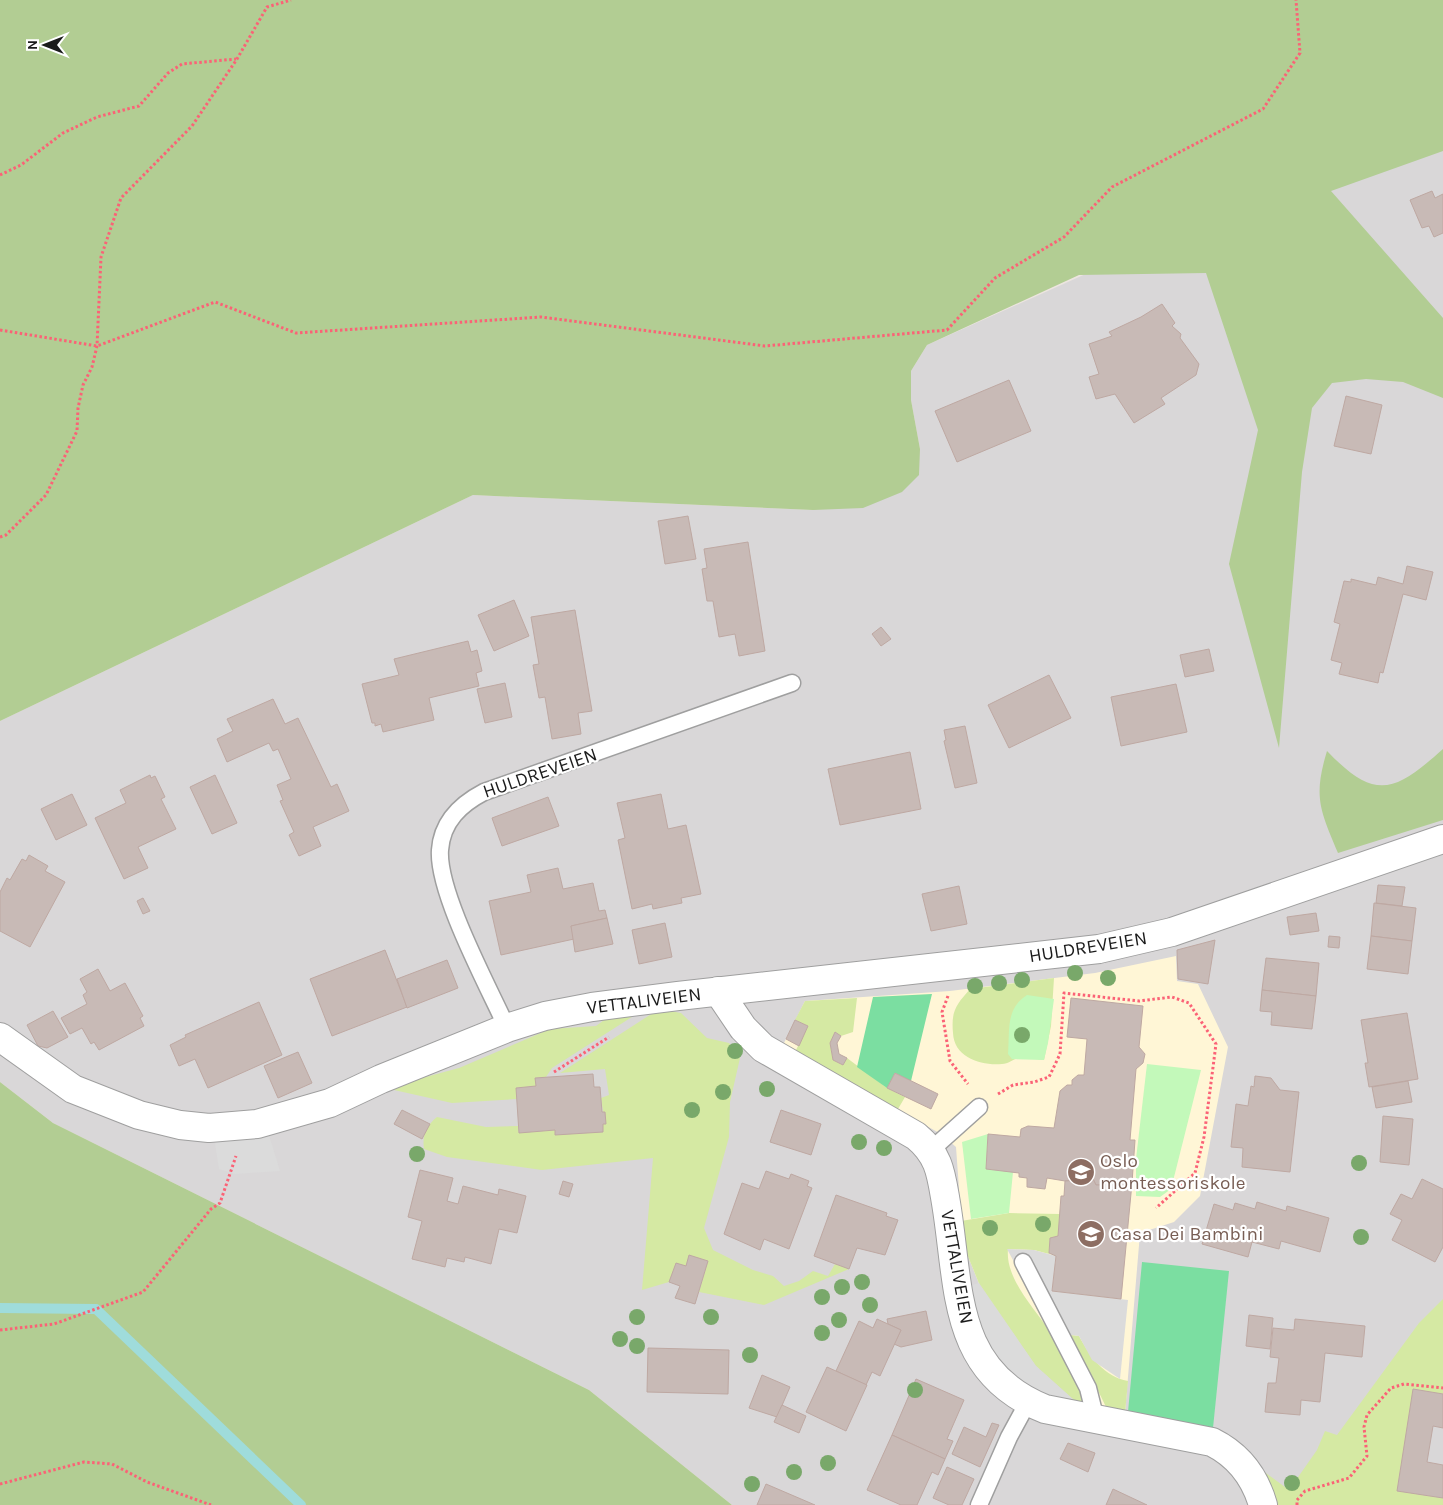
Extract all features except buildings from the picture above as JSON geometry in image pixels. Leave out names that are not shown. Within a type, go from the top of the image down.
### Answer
[{"type":"street","name":"HULDREVEIEN","points":[[718,991],[1099,949],[1172,932],[1443,839]]},
{"type":"street","name":"VETTALIVEIEN","points":[[0,1037],[46,1072],[73,1089],[139,1116],[180,1125],[209,1128],[247,1125],[282,1118],[330,1103],[381,1079],[507,1028],[545,1016],[592,1006],[718,991],[743,1028],[763,1048],[916,1136],[930,1150],[937,1160],[942,1182],[958,1295],[970,1341],[994,1378],[1005,1388],[1028,1402],[1045,1409],[1096,1420],[1176,1433],[1212,1442],[1226,1448],[1251,1476],[1258,1488],[1263,1505]]},
{"type":"lane","name":"HULDREVEIEN","points":[[507,1028],[454,911],[441,869],[440,849],[444,832],[452,815],[465,802],[484,792],[792,683]]},
{"type":"lane","points":[[930,1150],[979,1106]]},
{"type":"lane","points":[[1023,1262],[1088,1388],[1096,1420]]},
{"type":"lane","points":[[979,1505],[1028,1402]]},
{"type":"path","points":[[0,537],[6,535],[46,495],[77,431],[78,408],[83,386],[92,367],[97,346],[102,257],[122,198],[192,126],[237,59],[267,7],[291,0]]},
{"type":"path","points":[[0,330],[97,346],[215,302],[296,333],[541,317],[765,346],[947,330],[995,278],[1064,238],[1112,186],[1263,108],[1300,54],[1296,0]]},
{"type":"path","points":[[0,175],[22,165],[63,133],[97,118],[139,106],[168,73],[182,64],[237,59]]},
{"type":"path","points":[[953,966],[950,991],[942,1012],[950,1061],[968,1084],[975,1087]]},
{"type":"path","points":[[979,1106],[1013,1085],[1034,1082],[1049,1077],[1060,1054],[1064,993],[1139,1001],[1172,996],[1190,1003],[1216,1044],[1204,1137],[1195,1173],[1156,1208]]},
{"type":"path","points":[[554,1072],[614,1034]]},
{"type":"path","points":[[989,1092],[996,1095]]},
{"type":"path","points":[[0,1330],[54,1324],[142,1292],[211,1209],[220,1203],[247,1125]]},
{"type":"path","points":[[1297,1505],[1297,1500],[1305,1490],[1349,1478],[1367,1456],[1364,1427],[1367,1415],[1391,1388],[1404,1384],[1443,1388]]},
{"type":"path","points":[[0,1484],[84,1462],[112,1464],[147,1482],[211,1505]]},
{"type":"shaded area","points":[[1443,114],[1443,1505],[732,1505],[589,1390],[53,1123],[0,1082],[0,721],[473,495],[813,510],[920,449],[911,400],[911,371],[927,345]]},
{"type":"shaded area","name":"Oslo montessoriskole","points":[[1176,956],[1177,981],[1198,984],[1228,1047],[1200,1196],[1174,1222],[1140,1233],[1125,1413],[1075,1401],[980,1286],[963,1244],[956,1147],[941,1134],[783,1045],[805,1001],[950,991],[1095,973]]},
{"type":"shaded area","points":[[268,1132],[280,1171],[235,1174],[219,1169],[214,1137]]},
{"type":"shaded area","points":[[1007,1249],[1034,1250],[1056,1256],[1052,1291],[1128,1300],[1120,1379],[1092,1360],[1079,1336],[1071,1335],[1045,1319]]},
{"type":"shaded area","points":[[979,1283],[1036,1366],[1075,1401],[1056,1401],[1011,1378],[989,1352],[966,1287]]},
{"type":"green space","points":[[0,0],[1443,0],[1443,151],[1331,191],[1443,318],[1443,398],[1403,382],[1366,379],[1332,383],[1312,408],[1302,472],[1279,748],[1229,564],[1258,430],[1206,273],[1079,275],[927,345],[911,371],[911,400],[920,449],[919,475],[902,492],[863,508],[813,510],[473,495],[0,721]]},
{"type":"green space","points":[[1443,749],[1443,820],[1338,853],[1320,803],[1320,780],[1327,751],[1358,778],[1372,784],[1385,785],[1397,782],[1411,775]]},
{"type":"green space","points":[[1054,978],[1051,1026],[1044,1060],[1020,1058],[1005,1064],[986,1064],[970,1059],[958,1049],[953,1033],[955,1009],[970,989]]},
{"type":"green space","points":[[932,994],[911,1081],[895,1073],[887,1088],[857,1067],[873,997]]},
{"type":"green space","points":[[1027,995],[1054,999],[1044,1060],[1012,1059],[1008,1054],[1012,1014],[1015,1007]]},
{"type":"green space","points":[[857,998],[853,1032],[841,1036],[835,1032],[830,1043],[833,1060],[843,1065],[847,1058],[887,1088],[905,1097],[898,1109],[795,1052],[808,1026],[795,1020],[805,1001]]},
{"type":"green space","points":[[659,1009],[681,1013],[707,1038],[729,1043],[740,1058],[730,1102],[729,1137],[704,1228],[713,1250],[753,1270],[773,1276],[784,1286],[799,1281],[813,1271],[828,1276],[835,1264],[849,1269],[764,1305],[699,1292],[708,1261],[689,1255],[686,1266],[676,1263],[669,1282],[642,1290],[653,1158],[542,1170],[447,1157],[424,1149],[426,1131],[437,1117],[486,1127],[518,1126],[519,1133],[555,1130],[555,1135],[603,1132],[603,1124],[605,1124],[601,1098],[609,1095],[605,1069],[560,1073]]},
{"type":"green space","points":[[627,1014],[635,1015],[552,1068],[546,1077],[536,1078],[536,1086],[516,1088],[517,1099],[452,1103],[385,1088],[459,1068],[550,1029],[596,1026],[604,1020]]},
{"type":"green space","points":[[1147,1064],[1201,1070],[1171,1189],[1160,1197],[1136,1196],[1136,1159]]},
{"type":"green space","points":[[0,1082],[53,1123],[589,1390],[732,1505],[0,1505]]},
{"type":"green space","points":[[988,1134],[986,1168],[1013,1172],[1009,1213],[971,1219],[962,1142]]},
{"type":"green space","points":[[1009,1213],[1060,1214],[1058,1236],[1050,1238],[1049,1254],[1034,1250],[1008,1249],[1008,1260],[1011,1271],[1022,1293],[1066,1357],[1084,1402],[1075,1401],[1036,1366],[980,1286],[963,1244],[961,1221]]},
{"type":"green space","points":[[1142,1262],[1229,1271],[1213,1428],[1128,1412]]},
{"type":"green space","points":[[1443,1299],[1443,1394],[1413,1389],[1397,1491],[1443,1498],[1443,1505],[1273,1505],[1263,1471],[1289,1490],[1317,1450],[1325,1431],[1337,1435],[1419,1323]]},
{"type":"green space","points":[[1071,1335],[1079,1336],[1093,1358],[1105,1370],[1119,1379],[1128,1381],[1125,1413],[1107,1409]]},
{"type":"waterway","points":[[0,1308],[96,1309],[301,1505]]},
{"type":"place","name":"Oslo montessoriskole","points":[[1081,1172]]},
{"type":"place","name":"Casa Dei Bambini","points":[[1091,1234]]}]
